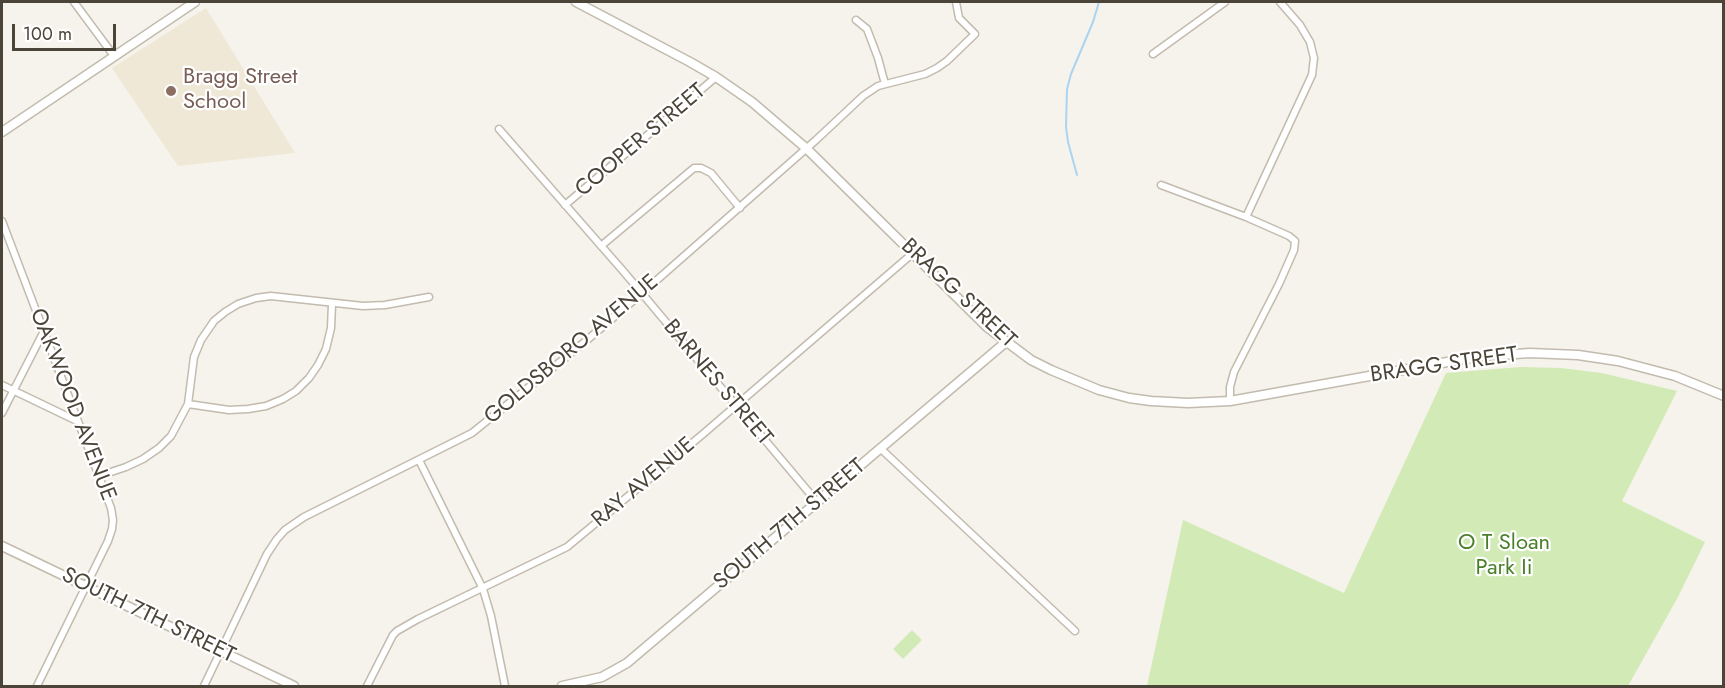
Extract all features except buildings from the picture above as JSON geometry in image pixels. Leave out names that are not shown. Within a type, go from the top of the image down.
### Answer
[{"type":"street","points":[[74,2],[114,56]]},
{"type":"street","points":[[2,132],[195,2]]},
{"type":"street","name":"BRAGG STREET","points":[[576,2],[716,77],[774,120],[807,149],[912,254],[1005,342],[1031,360],[1099,390],[1151,401],[1188,404],[1230,401],[1453,361],[1530,353],[1578,355],[1618,361],[1675,376],[1724,396]]},
{"type":"street","name":"GOLDSBORO AVENUE","points":[[204,687],[267,554],[285,530],[324,507],[472,433],[641,294],[807,149],[863,96],[878,86],[937,69],[975,34],[960,18],[956,2]]},
{"type":"street","points":[[1153,54],[1225,2]]},
{"type":"street","points":[[1246,218],[1312,75],[1314,58],[1310,42],[1300,25],[1280,2]]},
{"type":"street","points":[[856,20],[867,29],[885,84]]},
{"type":"street","name":"COOPER STREET","points":[[565,205],[716,77]]},
{"type":"street","name":"BARNES STREET","points":[[499,129],[817,501]]},
{"type":"street","points":[[601,246],[694,168],[701,168],[711,173],[740,208]]},
{"type":"street","points":[[1161,185],[1289,236],[1294,241],[1294,250],[1256,331],[1233,372],[1230,401]]},
{"type":"street","name":"OAKWOOD AVENUE","points":[[2,221],[111,508],[112,529],[108,541],[37,687]]},
{"type":"street","name":"RAY AVENUE","points":[[367,687],[397,631],[567,547],[703,434],[912,254]]},
{"type":"street","points":[[99,476],[143,459],[171,436],[188,404],[194,357],[206,331],[214,321],[238,304],[271,296],[363,306],[385,305],[429,297]]},
{"type":"street","points":[[188,404],[229,410],[248,409],[266,406],[296,391],[309,378],[326,349],[331,328],[332,304]]},
{"type":"street","points":[[2,413],[44,331]]},
{"type":"street","name":"SOUTH 7TH STREET","points":[[562,687],[603,677],[627,663],[1005,342]]},
{"type":"street","points":[[2,385],[78,421]]},
{"type":"street","points":[[880,448],[1075,631]]},
{"type":"street","points":[[419,460],[483,589],[506,687]]},
{"type":"street","name":"SOUTH 7TH STREET","points":[[2,546],[294,687]]},
{"type":"shaded area","points":[[206,8],[295,153],[178,166],[112,68]]},
{"type":"green space","name":"O T Sloan Park Ii","points":[[1521,367],[1561,368],[1602,373],[1677,391],[1622,501],[1705,542],[1678,597],[1628,686],[1147,686],[1183,520],[1344,593],[1446,373]]},
{"type":"green space","points":[[912,630],[922,640],[903,659],[893,649]]},
{"type":"waterway","points":[[1077,175],[1066,127],[1067,89],[1099,2]]},
{"type":"place","name":"Bragg Street School","points":[[171,91]]}]
